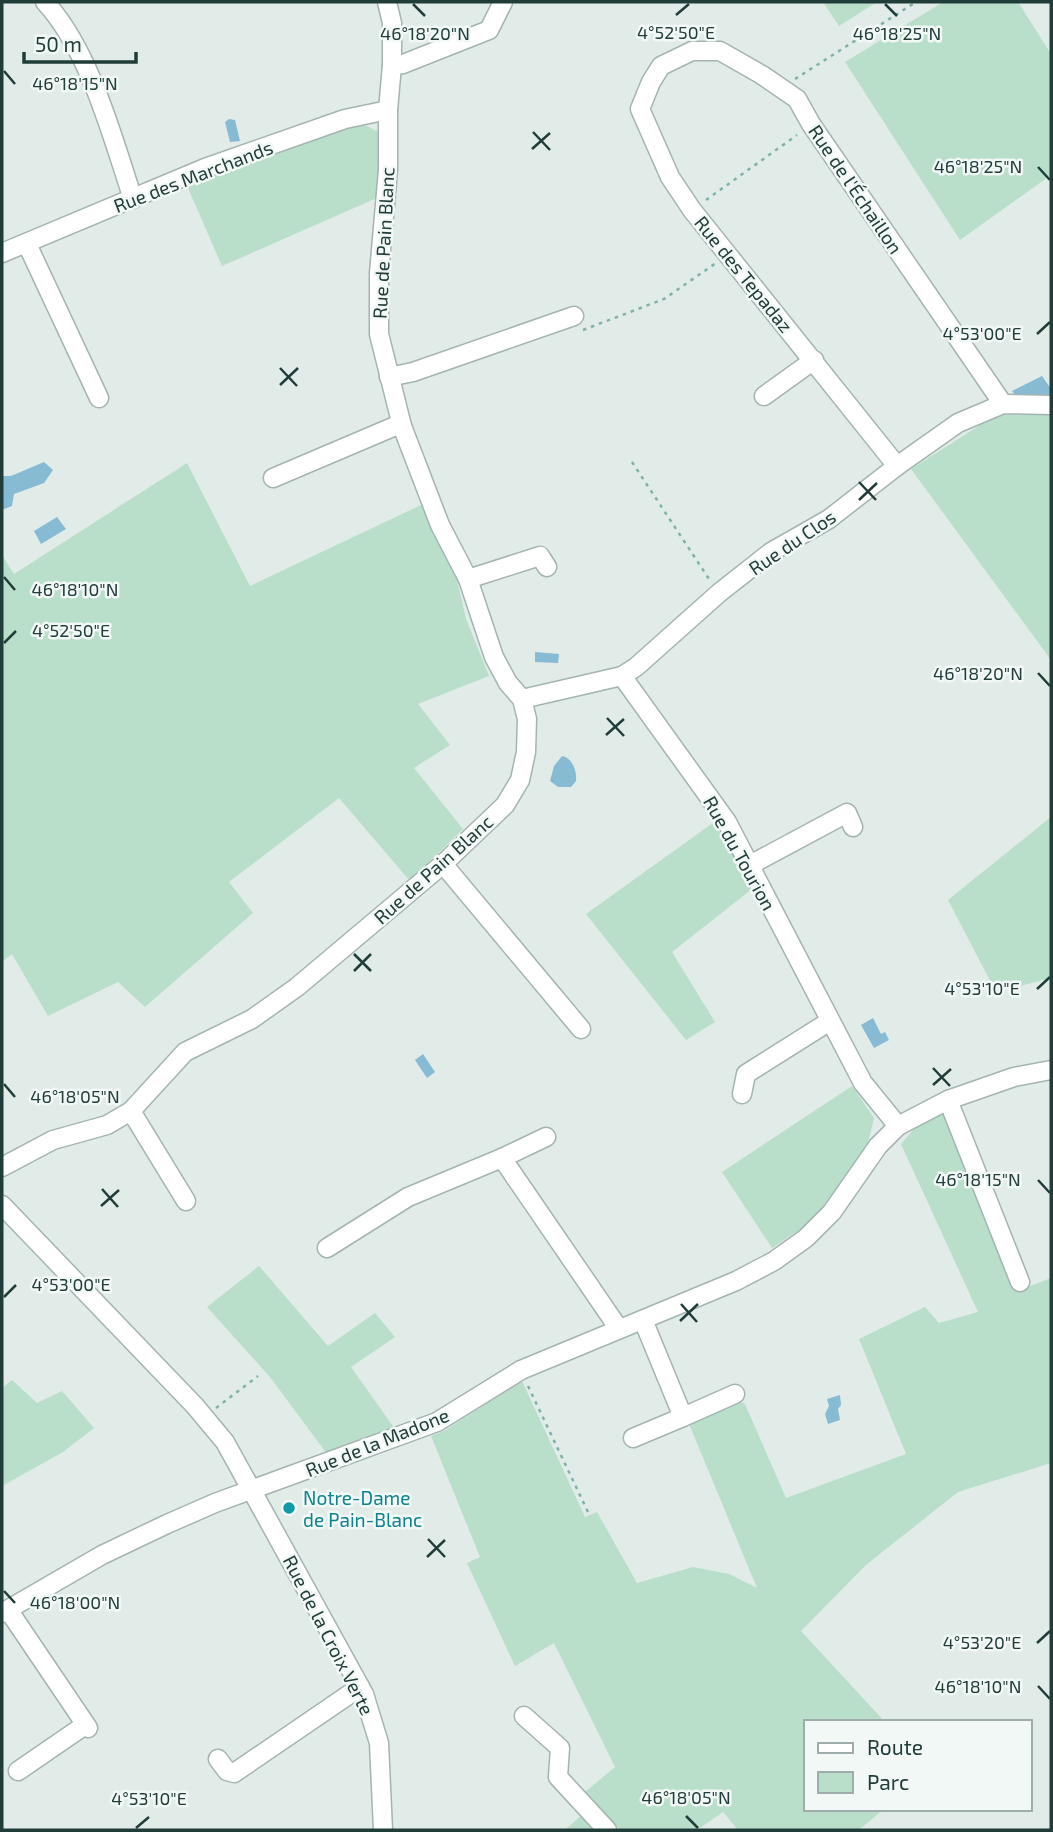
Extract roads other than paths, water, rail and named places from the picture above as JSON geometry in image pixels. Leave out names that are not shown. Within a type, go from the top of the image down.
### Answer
[{"type":"street","points":[[45,2],[54,12],[82,61],[101,104],[133,199]]},
{"type":"street","name":"Rue de Pain Blanc","points":[[2,1167],[53,1140],[107,1125],[131,1111],[185,1052],[252,1019],[274,1003],[443,864],[505,804],[520,780],[526,752],[527,719],[522,699],[508,683],[494,657],[468,579],[440,525],[402,426],[379,334],[380,273],[388,170],[388,110],[393,65],[392,23],[387,2]]},
{"type":"street","points":[[393,65],[402,64],[489,30],[503,2]]},
{"type":"street","name":"Rue de l'Échaillon","points":[[661,66],[692,51],[720,51],[797,100],[1003,404]]},
{"type":"street","name":"Rue des Tepadaz","points":[[661,66],[650,82],[640,109],[670,177],[692,210],[897,466]]},
{"type":"street","name":"Rue des Marchands","points":[[2,253],[205,168],[345,119],[388,110]]},
{"type":"street","points":[[27,244],[99,398]]},
{"type":"street","points":[[389,377],[414,372],[574,316]]},
{"type":"street","points":[[764,396],[814,360]]},
{"type":"street","name":"Rue du Clos","points":[[622,676],[771,552],[829,519],[958,423],[1003,404],[1051,405]]},
{"type":"street","points":[[273,478],[393,427],[402,426]]},
{"type":"street","points":[[468,579],[540,556],[547,566]]},
{"type":"street","points":[[522,699],[622,676]]},
{"type":"street","name":"Rue du Tourion","points":[[622,676],[727,822],[863,1083],[898,1126]]},
{"type":"street","points":[[750,865],[847,813],[853,827]]},
{"type":"street","points":[[443,864],[581,1029]]},
{"type":"street","points":[[742,1094],[746,1074],[830,1021]]},
{"type":"street","name":"Rue de la Madone","points":[[5,1612],[113,1550],[167,1524],[253,1489],[437,1422],[520,1370],[736,1281],[774,1261],[806,1238],[832,1212],[878,1146],[898,1126],[948,1100],[1014,1077],[1051,1070]]},
{"type":"street","points":[[948,1100],[1020,1282]]},
{"type":"street","points":[[131,1111],[186,1201]]},
{"type":"street","points":[[327,1248],[408,1198],[546,1137]]},
{"type":"street","points":[[502,1158],[618,1329]]},
{"type":"street","name":"Rue de la Croix Verte","points":[[2,1205],[225,1441],[360,1688],[373,1717],[379,1743],[383,1830]]},
{"type":"street","points":[[643,1320],[683,1416]]},
{"type":"street","points":[[633,1438],[735,1394]]},
{"type":"street","points":[[5,1612],[86,1727],[18,1771]]},
{"type":"street","points":[[218,1759],[227,1771],[234,1773],[360,1688]]},
{"type":"street","points":[[524,1716],[560,1748],[558,1777],[607,1830]]},
{"type":"water","points":[[229,119],[235,120],[240,141],[230,142],[225,122]]},
{"type":"water","points":[[1042,376],[1051,389],[1051,402],[1018,399],[1012,391]]},
{"type":"water","points":[[44,462],[53,470],[44,483],[14,494],[12,506],[2,510],[2,476],[11,476]]},
{"type":"water","points":[[57,517],[66,529],[41,544],[34,531]]},
{"type":"water","points":[[535,652],[559,654],[558,663],[535,662]]},
{"type":"water","points":[[562,756],[572,762],[575,770],[576,781],[571,787],[558,787],[550,781],[554,766]]},
{"type":"water","points":[[873,1018],[881,1034],[885,1032],[889,1040],[874,1048],[861,1025]]},
{"type":"water","points":[[423,1054],[435,1072],[427,1078],[415,1060]]},
{"type":"water","points":[[840,1395],[840,1420],[828,1424],[825,1414],[829,1406],[827,1399]]},
{"type":"place","name":"Notre-Dame de Pain-Blanc","points":[[289,1508]]}]
